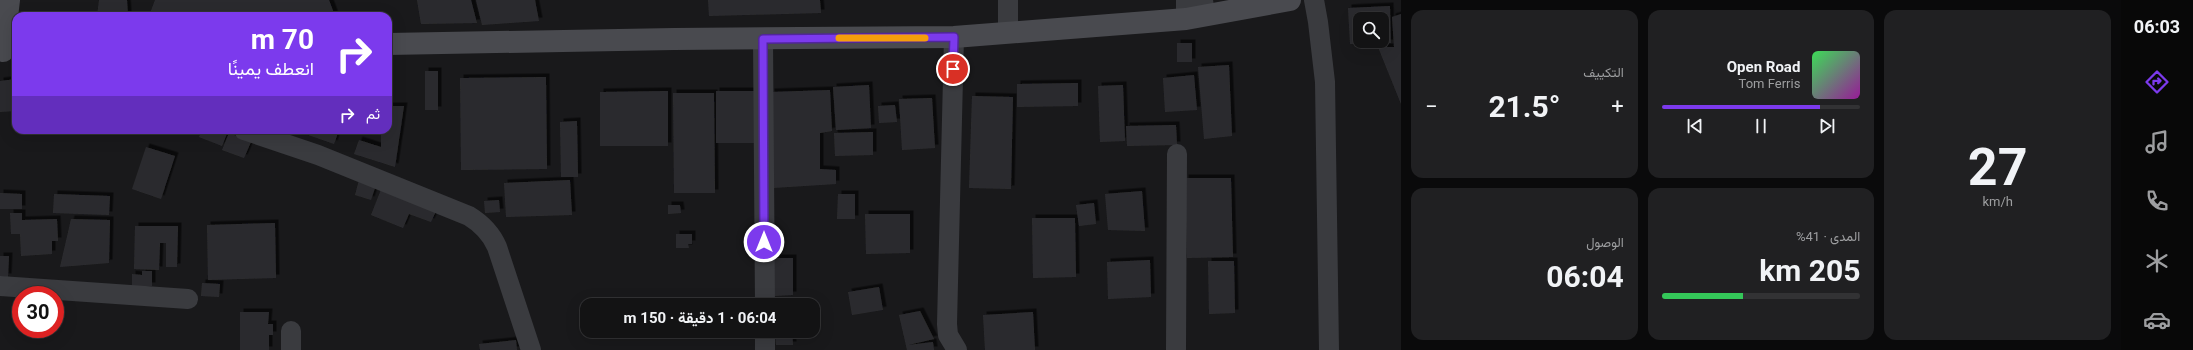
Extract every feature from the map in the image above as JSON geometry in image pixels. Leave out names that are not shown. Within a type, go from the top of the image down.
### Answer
[{"type":"main road","points":[[10,0],[16,12]]},
{"type":"main road","points":[[6,51],[10,0]]},
{"type":"main road","points":[[392,44],[954,37],[1008,33],[1195,8],[1290,0]]},
{"type":"street","points":[[1008,0],[1008,33]]},
{"type":"street","points":[[1314,0],[1325,82],[1329,350]]},
{"type":"street","points":[[954,37],[947,324],[948,335],[957,350]]},
{"type":"street","points":[[763,39],[765,298]]},
{"type":"street","points":[[256,134],[318,155],[476,220],[489,232],[497,247],[531,350]]},
{"type":"street","points":[[1176,350],[1177,154]]},
{"type":"street","points":[[0,286],[188,298]]},
{"type":"street","points":[[765,338],[765,350]]},
{"type":"building","points":[[99,0],[127,0],[128,12],[98,12]]},
{"type":"building","points":[[155,0],[329,0],[334,12],[150,12]]},
{"type":"building","points":[[417,0],[471,0],[477,23],[421,24]]},
{"type":"building","points":[[476,0],[535,0],[539,21],[482,25]]},
{"type":"building","points":[[708,0],[820,0],[821,13],[709,16]]},
{"type":"building","points":[[1390,6],[1391,43],[1389,43],[1389,12],[1353,12],[1353,44],[1350,44],[1348,8]]},
{"type":"building","points":[[1401,14],[1401,104],[1378,48],[1394,47],[1392,17]]},
{"type":"building","points":[[1177,43],[1192,43],[1192,62],[1177,62]]},
{"type":"building","points":[[1229,65],[1232,136],[1204,139],[1198,67]]},
{"type":"building","points":[[425,71],[438,71],[438,110],[425,110]]},
{"type":"building","points":[[1194,75],[1197,110],[1165,112],[1163,78]]},
{"type":"building","points":[[546,77],[547,169],[461,170],[460,78]]},
{"type":"building","points":[[12,80],[12,111],[0,112],[0,81]]},
{"type":"building","points":[[1078,83],[1078,106],[1017,107],[1017,84]]},
{"type":"building","points":[[869,85],[871,128],[836,130],[833,87]]},
{"type":"building","points":[[1123,85],[1125,141],[1100,142],[1098,86]]},
{"type":"building","points":[[830,90],[832,131],[820,133],[820,169],[836,170],[836,184],[773,188],[771,92]]},
{"type":"building","points":[[668,91],[668,146],[600,146],[600,92]]},
{"type":"building","points":[[716,91],[757,91],[757,143],[716,143]]},
{"type":"building","points":[[673,93],[714,93],[715,193],[674,193]]},
{"type":"building","points":[[972,96],[1013,97],[1011,189],[969,188]]},
{"type":"building","points":[[932,98],[935,148],[902,150],[899,99]]},
{"type":"building","points":[[895,105],[897,122],[879,123],[878,106]]},
{"type":"building","points":[[392,106],[404,106],[395,167],[354,154],[359,140],[381,147],[381,134],[392,134]]},
{"type":"building","points":[[577,121],[578,177],[561,177],[560,122]]},
{"type":"building","points":[[1176,125],[1177,145],[1127,146],[1126,126]]},
{"type":"building","points":[[873,132],[873,155],[835,156],[834,133]]},
{"type":"building","points":[[200,134],[227,134],[222,146],[199,137]]},
{"type":"building","points":[[229,134],[251,142],[244,158],[222,150]]},
{"type":"building","points":[[305,134],[338,134],[334,144]]},
{"type":"building","points":[[146,147],[175,156],[161,199],[132,189]]},
{"type":"building","points":[[1185,178],[1231,178],[1233,257],[1187,258]]},
{"type":"building","points":[[359,180],[376,185],[371,200],[355,195]]},
{"type":"building","points":[[570,180],[572,215],[506,217],[504,183]]},
{"type":"building","points":[[382,187],[437,209],[431,222],[409,214],[403,228],[371,215]]},
{"type":"building","points":[[1142,191],[1145,231],[1108,230],[1105,194]]},
{"type":"building","points":[[0,193],[22,194],[22,209],[0,209]]},
{"type":"building","points":[[54,194],[110,196],[109,215],[53,213]]},
{"type":"building","points":[[838,194],[855,194],[855,219],[837,219]]},
{"type":"building","points":[[499,200],[500,212],[485,213],[484,201]]},
{"type":"building","points":[[1094,203],[1096,224],[1079,226],[1076,205]]},
{"type":"building","points":[[668,205],[680,205],[681,213],[668,214]]},
{"type":"building","points":[[10,213],[22,213],[22,220],[57,219],[58,241],[52,241],[52,254],[21,256],[20,234],[11,234]]},
{"type":"building","points":[[865,214],[910,214],[910,253],[866,254]]},
{"type":"building","points":[[1032,218],[1075,218],[1076,277],[1033,278]]},
{"type":"building","points":[[71,219],[110,220],[109,263],[60,267]]},
{"type":"building","points":[[275,223],[276,278],[208,280],[207,225]]},
{"type":"building","points":[[135,226],[178,226],[177,267],[166,267],[166,243],[160,243],[159,270],[134,269]]},
{"type":"building","points":[[676,234],[692,234],[692,244],[688,244],[689,248],[676,248]]},
{"type":"building","points":[[0,256],[9,256],[8,277],[0,276]]},
{"type":"building","points":[[773,258],[793,258],[793,295],[774,296]]},
{"type":"building","points":[[1150,260],[1151,297],[1108,299],[1107,262]]},
{"type":"building","points":[[1208,261],[1234,261],[1235,313],[1209,314]]},
{"type":"building","points":[[142,271],[152,271],[152,286],[132,286],[132,274],[142,275]]},
{"type":"building","points":[[202,283],[220,284],[219,297],[201,296]]},
{"type":"building","points":[[879,287],[883,310],[852,315],[848,292]]},
{"type":"building","points":[[920,311],[934,339],[908,345],[933,342],[934,350],[907,350],[899,315]]},
{"type":"building","points":[[240,312],[269,312],[268,324],[273,324],[273,335],[269,335],[269,350],[240,350]]},
{"type":"building","points":[[1033,312],[1035,350],[985,350],[983,315]]},
{"type":"building","points":[[776,338],[792,338],[793,345],[776,345]]},
{"type":"building","points":[[516,340],[517,350],[480,350],[479,344]]},
{"type":"slow traffic","points":[[839,38],[925,38]]},
{"type":"route","points":[[764,242],[763,39],[954,37],[953,69]]}]
